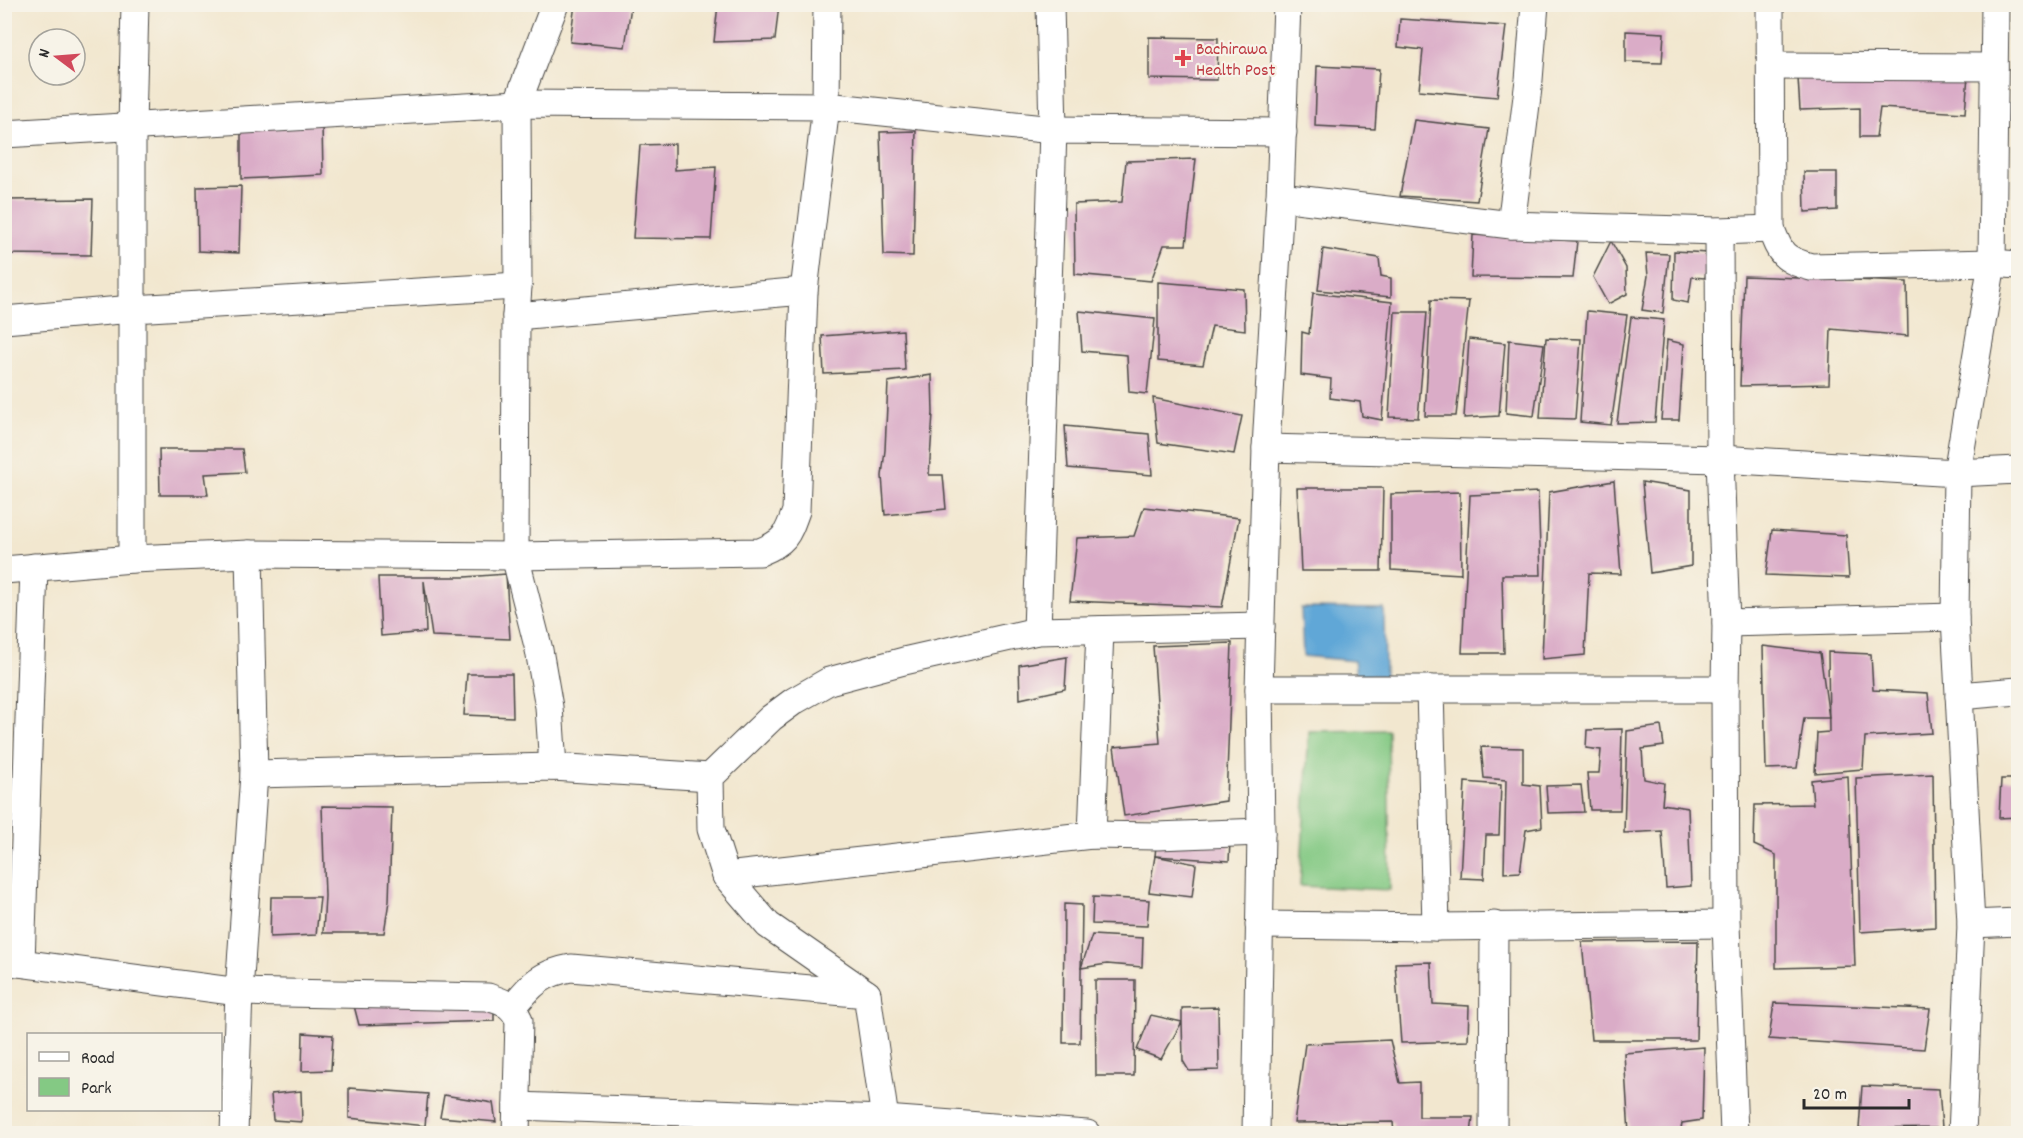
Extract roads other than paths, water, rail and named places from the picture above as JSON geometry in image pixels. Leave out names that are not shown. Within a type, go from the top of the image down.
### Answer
[{"type":"street","points":[[132,559],[132,127],[135,4]]},
{"type":"street","points":[[553,767],[549,707],[539,650],[515,556],[516,316],[519,286],[517,104],[555,4]]},
{"type":"street","points":[[4,570],[132,559],[249,554],[515,556],[760,552],[778,545],[788,534],[796,511],[804,291],[826,106],[827,4]]},
{"type":"street","points":[[1037,631],[1053,130],[1050,4]]},
{"type":"street","points":[[1256,1134],[1261,832],[1261,626],[1266,448],[1280,197],[1287,4]]},
{"type":"street","points":[[1511,225],[1529,80],[1535,4]]},
{"type":"street","points":[[1770,4],[1771,229],[1779,250],[1791,262],[1811,267],[1992,263],[2019,265]]},
{"type":"street","points":[[1962,1134],[1971,924],[1955,617],[1957,473],[1992,263],[1995,4]]},
{"type":"street","points":[[1771,66],[1994,67]]},
{"type":"street","points":[[4,134],[517,104],[826,106],[1053,130],[1282,132]]},
{"type":"street","points":[[1280,197],[1511,225],[1719,231],[1771,229]]},
{"type":"street","points":[[1719,231],[1720,459],[1726,624],[1726,924],[1734,1134]]},
{"type":"street","points":[[4,320],[133,309],[519,286]]},
{"type":"street","points":[[516,316],[804,291]]},
{"type":"street","points":[[1266,448],[1720,459],[1957,473],[2019,470]]},
{"type":"street","points":[[234,1134],[239,993],[254,774],[249,554]]},
{"type":"street","points":[[34,567],[13,962],[239,993],[488,996],[513,1008],[519,1020],[516,1134]]},
{"type":"street","points":[[1726,624],[1955,617]]},
{"type":"street","points":[[885,1119],[867,994],[768,925],[726,876],[711,829],[710,777],[771,718],[794,701],[829,681],[904,661],[1037,631],[1261,626]]},
{"type":"street","points":[[1092,835],[1100,630]]},
{"type":"street","points":[[1260,689],[1725,689]]},
{"type":"street","points":[[1430,689],[1436,927]]},
{"type":"street","points":[[1959,696],[2019,691]]},
{"type":"street","points":[[254,774],[553,767],[710,777]]},
{"type":"street","points":[[726,876],[1092,835],[1157,836],[1261,832]]},
{"type":"street","points":[[1971,924],[2019,922]]},
{"type":"street","points":[[1259,925],[1436,927],[1726,924]]},
{"type":"street","points":[[1493,1134],[1494,925]]},
{"type":"street","points":[[513,1008],[538,979],[553,971],[571,968],[867,994]]},
{"type":"street","points":[[517,1106],[885,1119],[1087,1134]]},
{"type":"water","points":[[1301,608],[1384,609],[1385,676],[1356,675],[1354,661],[1303,656]]},
{"type":"place","name":"Bachirawa Health Post","points":[[1183,58]]}]
